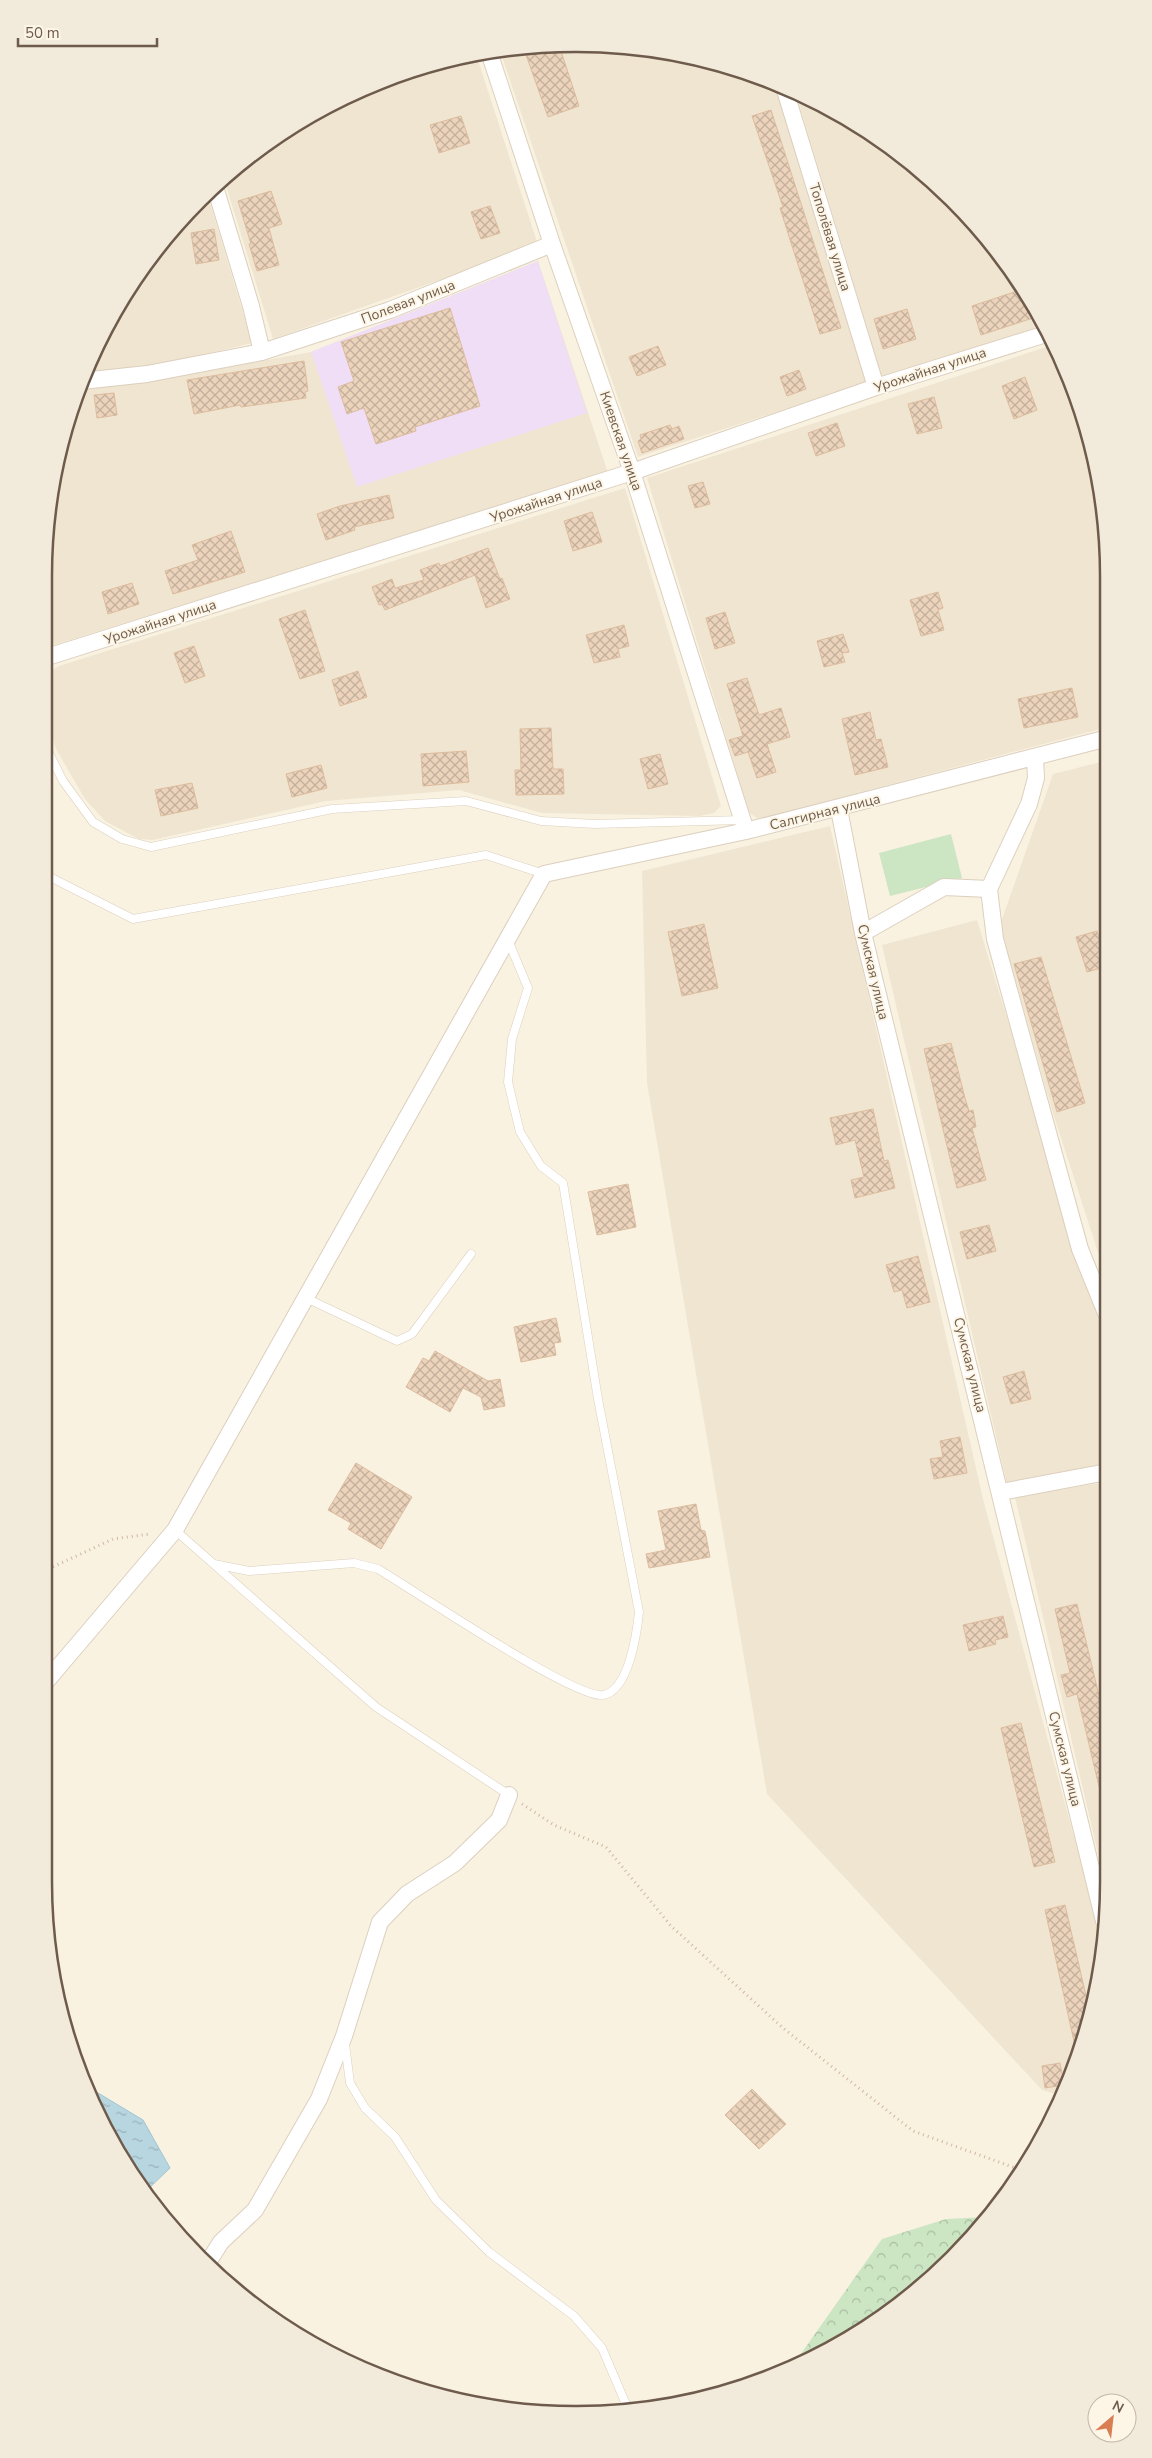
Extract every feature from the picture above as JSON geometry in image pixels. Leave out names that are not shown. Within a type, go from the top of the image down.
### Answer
[{"type":"street","name":"Киевская улица","points":[[492,60],[552,244],[632,472],[744,825]]},
{"type":"street","name":"Тополёвая улица","points":[[787,97],[876,387]]},
{"type":"street","points":[[217,195],[251,306],[262,352]]},
{"type":"street","name":"Полевая улица","points":[[90,380],[147,374],[262,352],[390,310],[552,244]]},
{"type":"street","name":"Урожайная улица","points":[[52,655],[632,472],[876,387],[1041,336]]},
{"type":"street","name":"Салгирная улица","points":[[544,874],[744,825],[839,809],[1100,740]]},
{"type":"street","points":[[1035,758],[1036,778],[1029,804],[989,889],[995,938],[1080,1249],[1100,1298]]},
{"type":"street","name":"Сумская улица","points":[[839,809],[863,933],[1001,1492],[1099,1900]]},
{"type":"street","points":[[52,1675],[175,1530],[544,874]]},
{"type":"street","points":[[863,933],[944,887],[989,889]]},
{"type":"street","points":[[1001,1492],[1100,1473]]},
{"type":"street","points":[[212,2257],[222,2242],[255,2210],[319,2099],[344,2036],[380,1922],[407,1894],[462,1856],[499,1820],[509,1795]]},
{"type":"lane","points":[[52,760],[63,782],[93,822],[122,839],[151,847],[332,810],[466,802],[541,821],[595,824],[744,825]]},
{"type":"lane","points":[[52,878],[133,919],[486,855],[544,874]]},
{"type":"lane","points":[[214,1564],[249,1571],[354,1563],[378,1569],[580,1691],[593,1695],[605,1695],[614,1689],[625,1672],[636,1644],[639,1612],[598,1399],[563,1182],[541,1166],[520,1132],[508,1082],[512,1040],[528,988],[508,938]]},
{"type":"lane","points":[[306,1298],[397,1341],[412,1334],[471,1254]]},
{"type":"lane","points":[[175,1530],[376,1707],[509,1795]]},
{"type":"lane","points":[[344,2036],[350,2083],[365,2108],[395,2137],[436,2200],[489,2252],[574,2316],[602,2348],[625,2403]]},
{"type":"path","points":[[52,1567],[113,1539],[175,1530]]},
{"type":"path","points":[[509,1795],[554,1825],[606,1847],[671,1926],[783,2028],[913,2132],[1014,2168]]},
{"type":"shaded area","points":[[576,52],[644,57],[711,70],[777,92],[866,383],[638,457],[502,58]]},
{"type":"shaded area","points":[[479,62],[538,245],[273,339],[226,187],[285,141],[344,106],[408,80],[441,70]]},
{"type":"shaded area","points":[[798,102],[867,141],[921,182],[970,231],[991,257],[1011,285],[1038,329],[883,380]]},
{"type":"shaded area","points":[[210,202],[252,343],[143,369],[94,372],[106,344],[141,285],[182,231]]},
{"type":"shaded area","points":[[538,261],[608,473],[52,646],[52,576],[57,508],[70,441],[87,389],[151,381],[311,352]]},
{"type":"shaded area","points":[[538,261],[587,413],[357,487],[311,352]]},
{"type":"shaded area","points":[[1047,347],[1072,408],[1082,441],[1095,508],[1100,576],[1100,729],[758,819],[749,812],[647,478]]},
{"type":"shaded area","points":[[625,488],[721,806],[714,813],[699,816],[542,813],[459,790],[326,801],[153,840],[139,839],[105,821],[85,799],[56,749],[52,738],[52,670],[59,666]]},
{"type":"shaded area","points":[[1100,762],[1100,1258],[1052,1110],[1000,925],[1053,774]]},
{"type":"shaded area","points":[[830,826],[983,1499],[1097,1924],[1095,1950],[1082,2017],[1072,2050],[1055,2094],[1042,2090],[767,1794],[647,1083],[642,871]]},
{"type":"shaded area","points":[[977,920],[1090,1289],[1100,1315],[1100,1466],[1007,1484],[882,945]]},
{"type":"shaded area","points":[[1100,1483],[1100,1862],[1015,1497]]},
{"type":"green space","points":[[951,834],[962,878],[890,896],[879,853]]},
{"type":"green space","points":[[978,2217],[946,2252],[895,2297],[838,2335],[800,2356],[882,2239],[946,2219]]},
{"type":"water","points":[[96,2092],[143,2120],[170,2168],[151,2187],[123,2144]]},
{"type":"building","points":[[562,53],[579,106],[548,117],[526,55]]},
{"type":"building","points":[[771,110],[841,328],[820,334],[780,208],[783,207],[752,116]]},
{"type":"building","points":[[461,116],[470,143],[439,153],[430,125]]},
{"type":"building","points":[[271,191],[282,224],[269,228],[279,265],[257,271],[238,201]]},
{"type":"building","points":[[490,206],[500,233],[481,239],[471,212]]},
{"type":"building","points":[[214,229],[219,260],[196,264],[191,233]]},
{"type":"building","points":[[1015,292],[1032,318],[981,335],[972,306]]},
{"type":"building","points":[[450,308],[480,406],[415,427],[416,431],[376,444],[364,408],[347,414],[338,387],[354,381],[341,342]]},
{"type":"building","points":[[907,309],[916,339],[883,349],[874,319]]},
{"type":"building","points":[[658,346],[666,365],[637,376],[629,357]]},
{"type":"building","points":[[304,361],[308,391],[305,392],[306,398],[241,407],[240,405],[194,414],[187,380]]},
{"type":"building","points":[[799,370],[806,389],[787,396],[780,377]]},
{"type":"building","points":[[1025,377],[1037,410],[1014,419],[1002,386]]},
{"type":"building","points":[[114,393],[117,415],[97,418],[94,395]]},
{"type":"building","points":[[934,397],[942,428],[917,434],[908,404]]},
{"type":"building","points":[[837,423],[845,446],[816,456],[808,433]]},
{"type":"building","points":[[670,425],[672,429],[679,426],[684,439],[642,453],[638,441],[641,439],[640,435]]},
{"type":"building","points":[[703,482],[710,504],[695,508],[688,486]]},
{"type":"building","points":[[389,495],[394,518],[354,527],[355,530],[326,540],[317,514],[340,506]]},
{"type":"building","points":[[592,512],[602,542],[573,551],[564,521]]},
{"type":"building","points":[[231,531],[245,572],[173,594],[165,571],[198,560],[192,545]]},
{"type":"building","points":[[488,548],[510,599],[486,608],[475,575],[385,610],[382,604],[379,605],[372,587],[392,579],[395,588],[424,580],[420,570],[439,563],[440,566]]},
{"type":"building","points":[[132,583],[139,604],[108,614],[102,592]]},
{"type":"building","points":[[938,592],[943,608],[938,610],[944,630],[921,636],[910,600]]},
{"type":"building","points":[[305,610],[325,671],[300,679],[279,619]]},
{"type":"building","points":[[725,612],[735,643],[715,649],[706,618]]},
{"type":"building","points":[[624,625],[629,646],[618,649],[620,657],[594,663],[586,635]]},
{"type":"building","points":[[843,634],[849,652],[842,653],[845,662],[824,667],[817,641]]},
{"type":"building","points":[[194,646],[205,676],[185,683],[174,653]]},
{"type":"building","points":[[358,671],[367,697],[340,706],[332,680]]},
{"type":"building","points":[[747,678],[759,715],[781,708],[790,737],[767,744],[776,772],[757,778],[748,752],[735,756],[729,740],[743,736],[727,684]]},
{"type":"building","points":[[1072,688],[1078,717],[1024,728],[1018,699]]},
{"type":"building","points":[[870,712],[876,740],[881,739],[888,767],[855,775],[842,719]]},
{"type":"building","points":[[551,728],[553,769],[563,769],[564,794],[516,795],[515,770],[521,770],[520,729]]},
{"type":"building","points":[[466,751],[469,782],[423,786],[421,754]]},
{"type":"building","points":[[660,754],[668,784],[648,789],[640,759]]},
{"type":"building","points":[[321,765],[327,788],[292,797],[286,774]]},
{"type":"building","points":[[192,783],[198,808],[161,816],[155,790]]},
{"type":"building","points":[[704,924],[718,988],[682,996],[668,932]]},
{"type":"building","points":[[1097,931],[1100,941],[1100,968],[1087,972],[1076,937]]},
{"type":"building","points":[[1041,957],[1085,1103],[1057,1112],[1014,964]]},
{"type":"building","points":[[951,1043],[969,1111],[973,1110],[976,1127],[972,1128],[986,1180],[957,1188],[924,1049]]},
{"type":"building","points":[[873,1109],[884,1161],[888,1160],[895,1188],[855,1198],[851,1180],[864,1177],[855,1140],[836,1145],[830,1118]]},
{"type":"building","points":[[628,1184],[636,1227],[597,1235],[588,1192]]},
{"type":"building","points":[[989,1225],[996,1251],[967,1259],[960,1232]]},
{"type":"building","points":[[918,1256],[930,1302],[907,1308],[902,1290],[894,1292],[886,1265]]},
{"type":"building","points":[[556,1318],[561,1342],[554,1343],[556,1355],[521,1362],[514,1327]]},
{"type":"building","points":[[435,1351],[488,1381],[500,1379],[505,1406],[484,1410],[481,1397],[463,1388],[450,1412],[406,1387],[423,1358],[429,1361]]},
{"type":"building","points":[[1024,1371],[1031,1399],[1011,1404],[1003,1377]]},
{"type":"building","points":[[960,1437],[967,1473],[934,1479],[930,1459],[943,1457],[940,1441]]},
{"type":"building","points":[[356,1463],[412,1497],[381,1549],[348,1529],[351,1523],[328,1510]]},
{"type":"building","points":[[696,1504],[701,1530],[705,1531],[710,1557],[649,1568],[646,1554],[666,1550],[658,1511]]},
{"type":"building","points":[[1077,1604],[1100,1700],[1100,1791],[1077,1694],[1067,1697],[1061,1675],[1070,1673],[1055,1609]]},
{"type":"building","points":[[1003,1616],[1008,1637],[995,1640],[996,1644],[969,1651],[963,1625]]},
{"type":"building","points":[[1021,1723],[1055,1862],[1034,1867],[1001,1728]]},
{"type":"building","points":[[1065,1905],[1086,1997],[1074,2043],[1045,1910]]},
{"type":"building","points":[[1060,2063],[1062,2076],[1058,2086],[1045,2088],[1042,2066]]},
{"type":"building","points":[[752,2089],[786,2124],[759,2149],[725,2115]]}]
